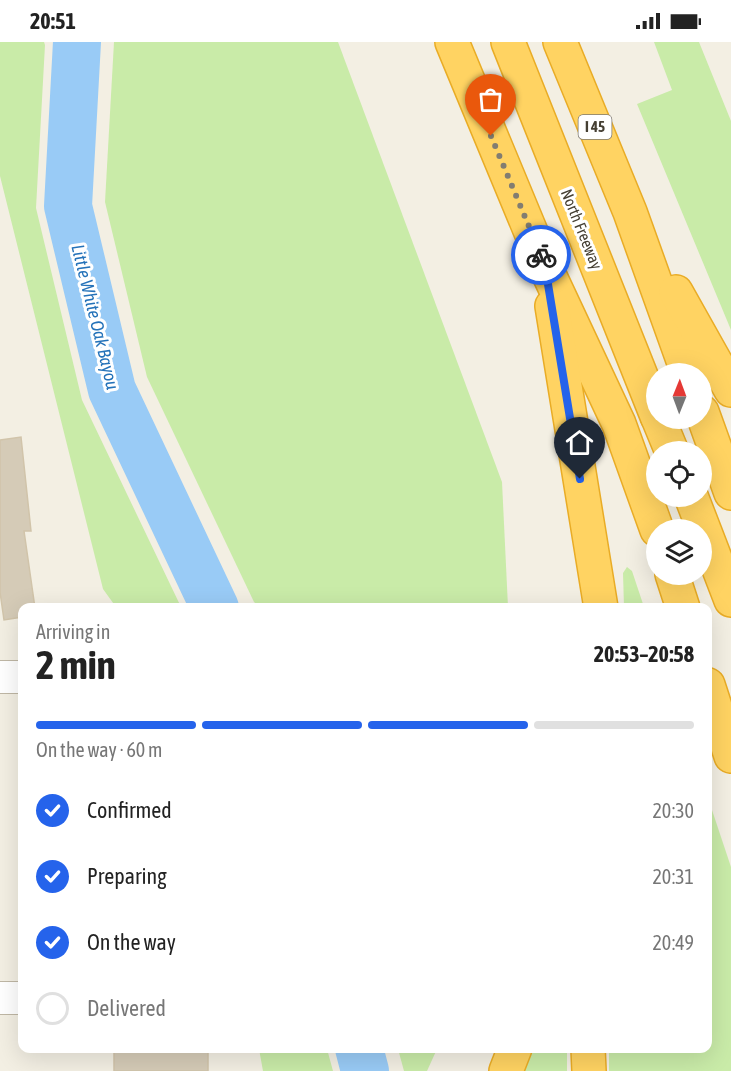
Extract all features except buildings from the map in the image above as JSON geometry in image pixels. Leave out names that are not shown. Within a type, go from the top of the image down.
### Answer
[{"type":"highway","name":"North Freeway","points":[[508,42],[646,387]]},
{"type":"highway","name":"I 45","points":[[560,42],[630,212],[684,363]]},
{"type":"highway","points":[[453,46],[545,266],[619,424],[653,519]]},
{"type":"highway","points":[[630,212],[731,390]]},
{"type":"highway","points":[[545,266],[600,603]]},
{"type":"highway","points":[[708,429],[731,493]]},
{"type":"highway","points":[[695,507],[731,600]]},
{"type":"highway","points":[[676,585],[681,603]]},
{"type":"highway","points":[[712,697],[731,756]]},
{"type":"highway","points":[[506,1071],[513,1053]]},
{"type":"highway","points":[[588,1053],[589,1071]]},
{"type":"street","points":[[0,677],[18,677]]},
{"type":"street","points":[[0,998],[18,998]]},
{"type":"green space","points":[[0,42],[44,42],[36,208],[82,400],[179,603],[113,603],[103,589],[0,176]]},
{"type":"green space","points":[[114,42],[338,42],[502,482],[508,603],[254,602],[147,377],[105,202]]},
{"type":"green space","points":[[654,42],[699,42],[731,121],[731,330],[637,104],[672,90]]},
{"type":"green space","points":[[627,567],[632,571],[643,603],[624,603],[623,573]]},
{"type":"green space","points":[[712,810],[731,867],[731,1071],[609,1071],[609,1053],[712,1053]]},
{"type":"green space","points":[[260,1053],[328,1053],[333,1071],[263,1071]]},
{"type":"green space","points":[[399,1053],[435,1053],[427,1071],[404,1071]]},
{"type":"green space","points":[[531,1053],[567,1053],[567,1071],[523,1071]]},
{"type":"waterway","name":"Little White Oak Bayou","points":[[77,42],[68,206],[112,390],[213,603]]},
{"type":"waterway","name":"Little White Oak Bayou","points":[[360,1053],[365,1071]]},
{"type":"way so far","points":[[491,136],[541,255]]},
{"type":"route","points":[[541,255],[545,266],[580,479]]}]
